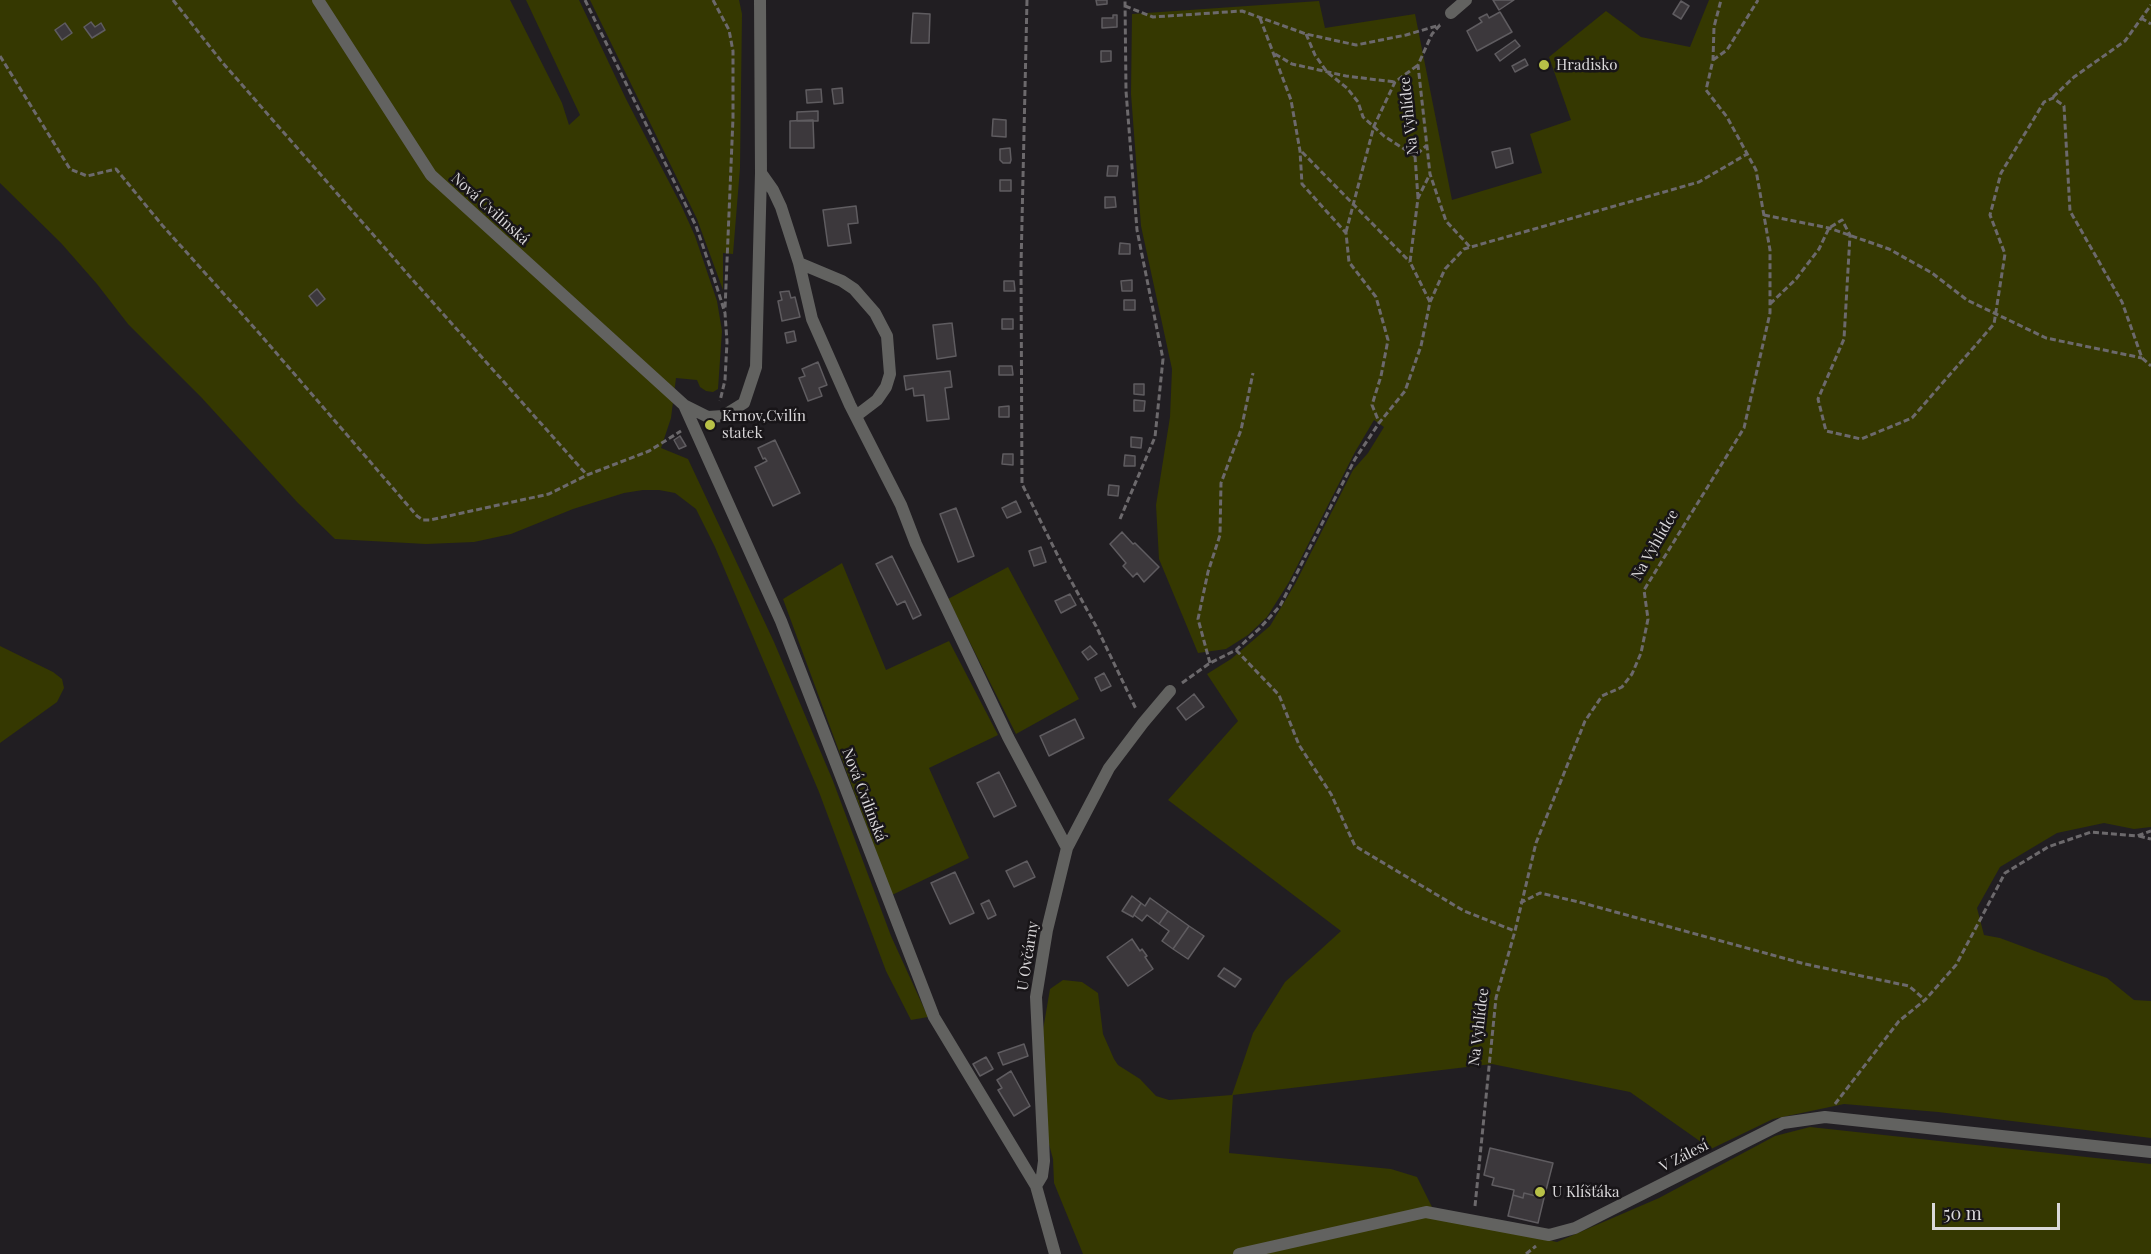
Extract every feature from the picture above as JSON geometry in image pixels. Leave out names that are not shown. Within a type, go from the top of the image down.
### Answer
[{"type":"street","name":"Nová Cvilínská","points":[[318,0],[430,175],[684,405],[708,417]]},
{"type":"street","points":[[708,417],[723,416],[744,403],[756,367],[761,173],[760,0]]},
{"type":"street","points":[[1451,13],[1466,0]]},
{"type":"street","points":[[761,173],[781,207],[799,263],[813,319],[856,416],[901,505],[916,543],[1008,737],[1067,848]]},
{"type":"street","points":[[799,263],[842,281],[854,289],[875,313],[886,336],[890,356],[890,374],[886,387],[877,400],[856,416]]},
{"type":"street","name":"Nová Cvilínská","points":[[684,405],[781,621],[934,1017],[1036,1186]]},
{"type":"street","name":"U Ovčárny","points":[[1036,1186],[1042,1176],[1044,1161],[1036,997],[1047,930],[1067,848],[1109,768],[1170,691]]},
{"type":"street","name":"V Zálesí","points":[[1239,1254],[1426,1212],[1549,1235],[1575,1228],[1783,1124],[1825,1117],[2151,1152]]},
{"type":"street","points":[[1036,1186],[1055,1254]]},
{"type":"path","points":[[173,0],[222,62],[586,475]]},
{"type":"path","points":[[585,0],[696,226],[725,314]]},
{"type":"path","points":[[708,417],[722,398],[725,380],[727,342],[725,314],[734,118],[733,51],[729,30],[713,0]]},
{"type":"path","points":[[1028,0],[1021,266],[1022,484],[1096,626],[1143,723]]},
{"type":"path","points":[[1120,519],[1155,437],[1163,359],[1137,230],[1125,91],[1125,0]]},
{"type":"path","name":"Na Vyhlídce","points":[[1473,1220],[1496,998],[1536,843],[1585,721],[1602,696],[1622,687],[1632,674],[1641,653],[1648,619],[1644,590],[1744,428],[1770,313],[1770,250],[1756,170],[1726,117],[1706,90],[1713,60],[1714,27],[1721,0]]},
{"type":"path","points":[[1713,60],[1727,50],[1758,0]]},
{"type":"path","points":[[1770,304],[1796,279],[1819,249],[1829,228],[1842,220],[1850,235],[1844,339],[1818,399],[1826,431],[1861,438],[1912,418],[1994,324],[2005,254],[1990,215],[2001,173],[2044,102],[2053,98],[2074,77],[2125,41],[2151,4]]},
{"type":"path","points":[[1125,6],[1153,17],[1242,10],[1306,34],[1356,45],[1406,35],[1440,25]]},
{"type":"path","name":"Na Vyhlídce","points":[[1451,13],[1432,34],[1418,65],[1430,174],[1446,221],[1470,247]]},
{"type":"path","points":[[1260,18],[1291,100],[1300,151],[1302,184],[1346,233]]},
{"type":"path","points":[[2141,18],[2151,24]]},
{"type":"path","points":[[1306,34],[1315,55],[1327,72],[1347,88],[1358,102],[1363,117],[1384,136],[1415,156]]},
{"type":"path","points":[[1273,53],[1292,64],[1346,76],[1395,82]]},
{"type":"path","points":[[0,56],[70,168],[87,176],[116,169],[162,225],[417,516],[423,520],[549,494],[586,475],[649,451],[692,424]]},
{"type":"path","points":[[1379,423],[1372,405],[1381,376],[1388,340],[1376,297],[1349,262],[1346,233],[1374,126],[1395,82],[1418,65]]},
{"type":"path","points":[[2053,98],[2064,106],[2070,211],[2122,302],[2142,358],[2151,366]]},
{"type":"path","points":[[1415,156],[1427,145]]},
{"type":"path","points":[[1300,151],[1410,262],[1430,302]]},
{"type":"path","points":[[1170,691],[1210,663],[1236,650],[1280,606],[1355,459],[1379,423],[1405,391],[1421,346],[1430,302],[1445,269],[1464,249],[1699,182],[1747,154]]},
{"type":"path","points":[[1410,262],[1418,198],[1415,156]]},
{"type":"path","points":[[1418,198],[1430,174]]},
{"type":"path","points":[[1764,215],[1829,228],[1889,249],[1932,273],[1967,300],[2046,338],[2142,358]]},
{"type":"path","points":[[1210,663],[1198,619],[1208,572],[1220,535],[1221,483],[1241,430],[1253,373]]},
{"type":"path","points":[[1236,650],[1279,695],[1299,745],[1331,794],[1355,846],[1464,911],[1515,930]]},
{"type":"path","points":[[1825,1117],[1899,1021],[1925,1000],[1956,965],[2005,873],[2048,847],[2091,831],[2151,839]]},
{"type":"path","points":[[2137,836],[2151,831]]},
{"type":"path","points":[[1520,903],[1540,893],[1579,902],[1805,964],[1909,986],[1925,1000]]},
{"type":"shaded area","points":[[0,0],[510,0],[562,103],[569,125],[580,115],[526,0],[579,0],[626,99],[681,205],[695,236],[717,301],[722,331],[718,389],[713,392],[706,391],[700,387],[697,380],[676,378],[671,418],[661,448],[688,459],[774,642],[833,781],[891,936],[928,1017],[911,1020],[886,971],[819,792],[715,547],[696,509],[675,493],[643,490],[624,493],[573,509],[511,534],[474,542],[426,544],[335,539],[297,502],[201,397],[128,324],[61,243],[0,183]]},
{"type":"shaded area","points":[[590,0],[739,0],[742,14],[740,168],[733,254],[723,253],[723,290],[697,219]]},
{"type":"shaded area","points":[[1709,0],[2151,0],[2151,827],[2134,829],[2104,823],[2057,833],[2000,867],[1977,908],[1984,935],[2000,938],[2107,978],[2134,1000],[2151,1001],[2151,1138],[1938,1112],[1844,1104],[1773,1119],[1711,1149],[1630,1092],[1492,1064],[1233,1095],[1229,1153],[1391,1169],[1417,1177],[1437,1217],[1557,1242],[1659,1198],[1775,1136],[1810,1127],[2151,1164],[2151,1254],[1083,1254],[1054,1183],[1053,1159],[1046,1133],[1043,1030],[1050,989],[1063,980],[1082,982],[1098,993],[1103,1034],[1114,1059],[1118,1065],[1140,1079],[1156,1096],[1169,1100],[1232,1095],[1253,1033],[1285,982],[1341,931],[1168,800],[1238,721],[1207,674],[1231,659],[1270,626],[1295,584],[1353,470],[1368,453],[1384,427],[1374,420],[1355,452],[1289,582],[1267,617],[1248,635],[1226,649],[1198,653],[1159,559],[1156,505],[1170,417],[1172,369],[1141,226],[1131,94],[1132,14],[1319,1],[1325,28],[1415,14],[1452,200],[1542,173],[1530,134],[1571,120],[1549,57],[1606,11],[1641,37],[1690,47]]},
{"type":"shaded area","points":[[842,563],[886,670],[949,641],[998,735],[929,768],[969,858],[892,895],[783,599]]},
{"type":"shaded area","points":[[1008,567],[1079,699],[1016,734],[948,599]]},
{"type":"shaded area","points":[[0,646],[53,672],[62,679],[64,688],[57,702],[0,743]]},
{"type":"building","points":[[1096,0],[1107,0],[1107,4],[1097,5]]},
{"type":"building","points":[[1493,0],[1514,0],[1499,10]]},
{"type":"building","points":[[1681,1],[1689,6],[1681,19],[1673,14]]},
{"type":"building","points":[[1500,12],[1512,32],[1477,51],[1467,31],[1482,22],[1479,18],[1487,14],[1489,18]]},
{"type":"building","points":[[913,13],[930,14],[929,43],[911,43]]},
{"type":"building","points":[[1113,15],[1117,15],[1117,27],[1102,28],[1102,18],[1113,18]]},
{"type":"building","points":[[91,22],[95,27],[101,23],[105,30],[92,38],[84,27]]},
{"type":"building","points":[[65,23],[72,33],[62,40],[55,30]]},
{"type":"building","points":[[1515,40],[1520,46],[1500,61],[1495,54]]},
{"type":"building","points":[[1101,51],[1111,51],[1111,61],[1101,62]]},
{"type":"building","points":[[1525,59],[1528,65],[1515,72],[1512,66]]},
{"type":"building","points":[[842,88],[843,103],[834,104],[832,89]]},
{"type":"building","points":[[821,89],[822,102],[807,103],[806,90]]},
{"type":"building","points":[[818,111],[818,121],[797,121],[797,112]]},
{"type":"building","points":[[993,119],[1006,120],[1006,137],[992,136]]},
{"type":"building","points":[[813,120],[814,148],[790,148],[790,121]]},
{"type":"building","points":[[1010,148],[1010,163],[1003,163],[1000,160],[1000,149]]},
{"type":"building","points":[[1510,148],[1513,163],[1496,168],[1492,152]]},
{"type":"building","points":[[1108,166],[1118,166],[1117,176],[1107,176]]},
{"type":"building","points":[[1000,180],[1011,180],[1011,191],[1000,191]]},
{"type":"building","points":[[1105,197],[1115,197],[1116,207],[1105,208]]},
{"type":"building","points":[[856,206],[858,223],[848,224],[851,243],[828,246],[823,210]]},
{"type":"building","points":[[1120,243],[1130,244],[1130,254],[1119,254]]},
{"type":"building","points":[[1132,280],[1132,291],[1122,291],[1121,281]]},
{"type":"building","points":[[1004,281],[1014,281],[1015,291],[1004,291]]},
{"type":"building","points":[[317,289],[325,299],[317,306],[309,296]]},
{"type":"building","points":[[789,291],[791,298],[795,297],[800,317],[782,321],[778,301],[782,300],[780,292]]},
{"type":"building","points":[[1124,300],[1135,300],[1135,310],[1124,310]]},
{"type":"building","points":[[1002,319],[1013,319],[1013,329],[1002,329]]},
{"type":"building","points":[[952,323],[956,356],[937,359],[933,325]]},
{"type":"building","points":[[794,331],[796,341],[787,343],[785,333]]},
{"type":"building","points":[[818,362],[827,385],[819,388],[822,396],[808,401],[799,378],[805,376],[802,369]]},
{"type":"building","points":[[999,366],[1012,366],[1013,375],[999,375]]},
{"type":"building","points":[[950,371],[952,387],[945,388],[949,419],[927,421],[924,395],[914,396],[913,388],[906,390],[904,376]]},
{"type":"building","points":[[1134,384],[1144,384],[1144,395],[1134,394]]},
{"type":"building","points":[[1134,400],[1145,401],[1144,411],[1134,411]]},
{"type":"building","points":[[1009,406],[1009,417],[999,417],[999,407]]},
{"type":"building","points":[[680,436],[686,446],[679,449],[674,440]]},
{"type":"building","points":[[1131,437],[1142,438],[1141,448],[1131,447]]},
{"type":"building","points":[[775,440],[800,493],[773,506],[755,467],[767,461],[763,459],[758,448]]},
{"type":"building","points":[[1003,454],[1013,454],[1013,465],[1002,464]]},
{"type":"building","points":[[1125,455],[1135,456],[1135,466],[1124,466]]},
{"type":"building","points":[[1109,485],[1119,486],[1118,496],[1108,495]]},
{"type":"building","points":[[1016,501],[1021,512],[1007,518],[1002,508]]},
{"type":"building","points":[[956,508],[974,556],[958,562],[940,514]]},
{"type":"building","points":[[1122,532],[1159,567],[1144,582],[1137,573],[1133,577],[1123,566],[1126,563],[1110,544]]},
{"type":"building","points":[[1041,547],[1046,562],[1034,566],[1029,551]]},
{"type":"building","points":[[892,556],[921,615],[913,619],[905,601],[897,605],[876,564]]},
{"type":"building","points":[[1070,594],[1076,605],[1061,613],[1055,601]]},
{"type":"building","points":[[1090,646],[1097,654],[1088,660],[1082,652]]},
{"type":"building","points":[[1104,673],[1111,686],[1101,691],[1095,678]]},
{"type":"building","points":[[1194,694],[1204,707],[1186,720],[1177,708]]},
{"type":"building","points":[[1075,719],[1084,738],[1049,756],[1040,736]]},
{"type":"building","points":[[999,772],[1016,806],[994,817],[977,783]]},
{"type":"building","points":[[1027,861],[1035,877],[1014,887],[1006,871]]},
{"type":"building","points":[[955,872],[974,913],[950,924],[931,883]]},
{"type":"building","points":[[1132,896],[1141,903],[1133,917],[1122,911]]},
{"type":"building","points":[[1150,898],[1168,911],[1159,924],[1147,915],[1142,921],[1134,915],[1141,903],[1145,906]]},
{"type":"building","points":[[989,900],[996,915],[988,919],[981,904]]},
{"type":"building","points":[[1168,911],[1189,926],[1173,949],[1162,941],[1169,931],[1159,924]]},
{"type":"building","points":[[1189,926],[1204,936],[1188,959],[1173,949]]},
{"type":"building","points":[[1132,939],[1140,951],[1142,949],[1147,956],[1145,957],[1153,969],[1128,986],[1107,957]]},
{"type":"building","points":[[1224,968],[1241,979],[1235,987],[1218,976]]},
{"type":"building","points":[[1024,1044],[1028,1056],[1003,1065],[998,1053]]},
{"type":"building","points":[[986,1057],[993,1069],[980,1076],[973,1064]]},
{"type":"building","points":[[1011,1071],[1030,1106],[1014,1116],[998,1090],[1002,1088],[997,1080]]},
{"type":"building","points":[[1490,1148],[1553,1163],[1544,1198],[1524,1193],[1523,1198],[1513,1195],[1514,1190],[1492,1185],[1494,1178],[1484,1175]]},
{"type":"building","points":[[1524,1193],[1544,1198],[1538,1223],[1508,1216],[1513,1195],[1523,1198]]},
{"type":"place","name":"Hradisko","points":[[1544,65]]},
{"type":"place","name":"Krnov,Cvilín statek","points":[[710,425]]},
{"type":"place","name":"U Klíšťáka","points":[[1540,1192]]}]
